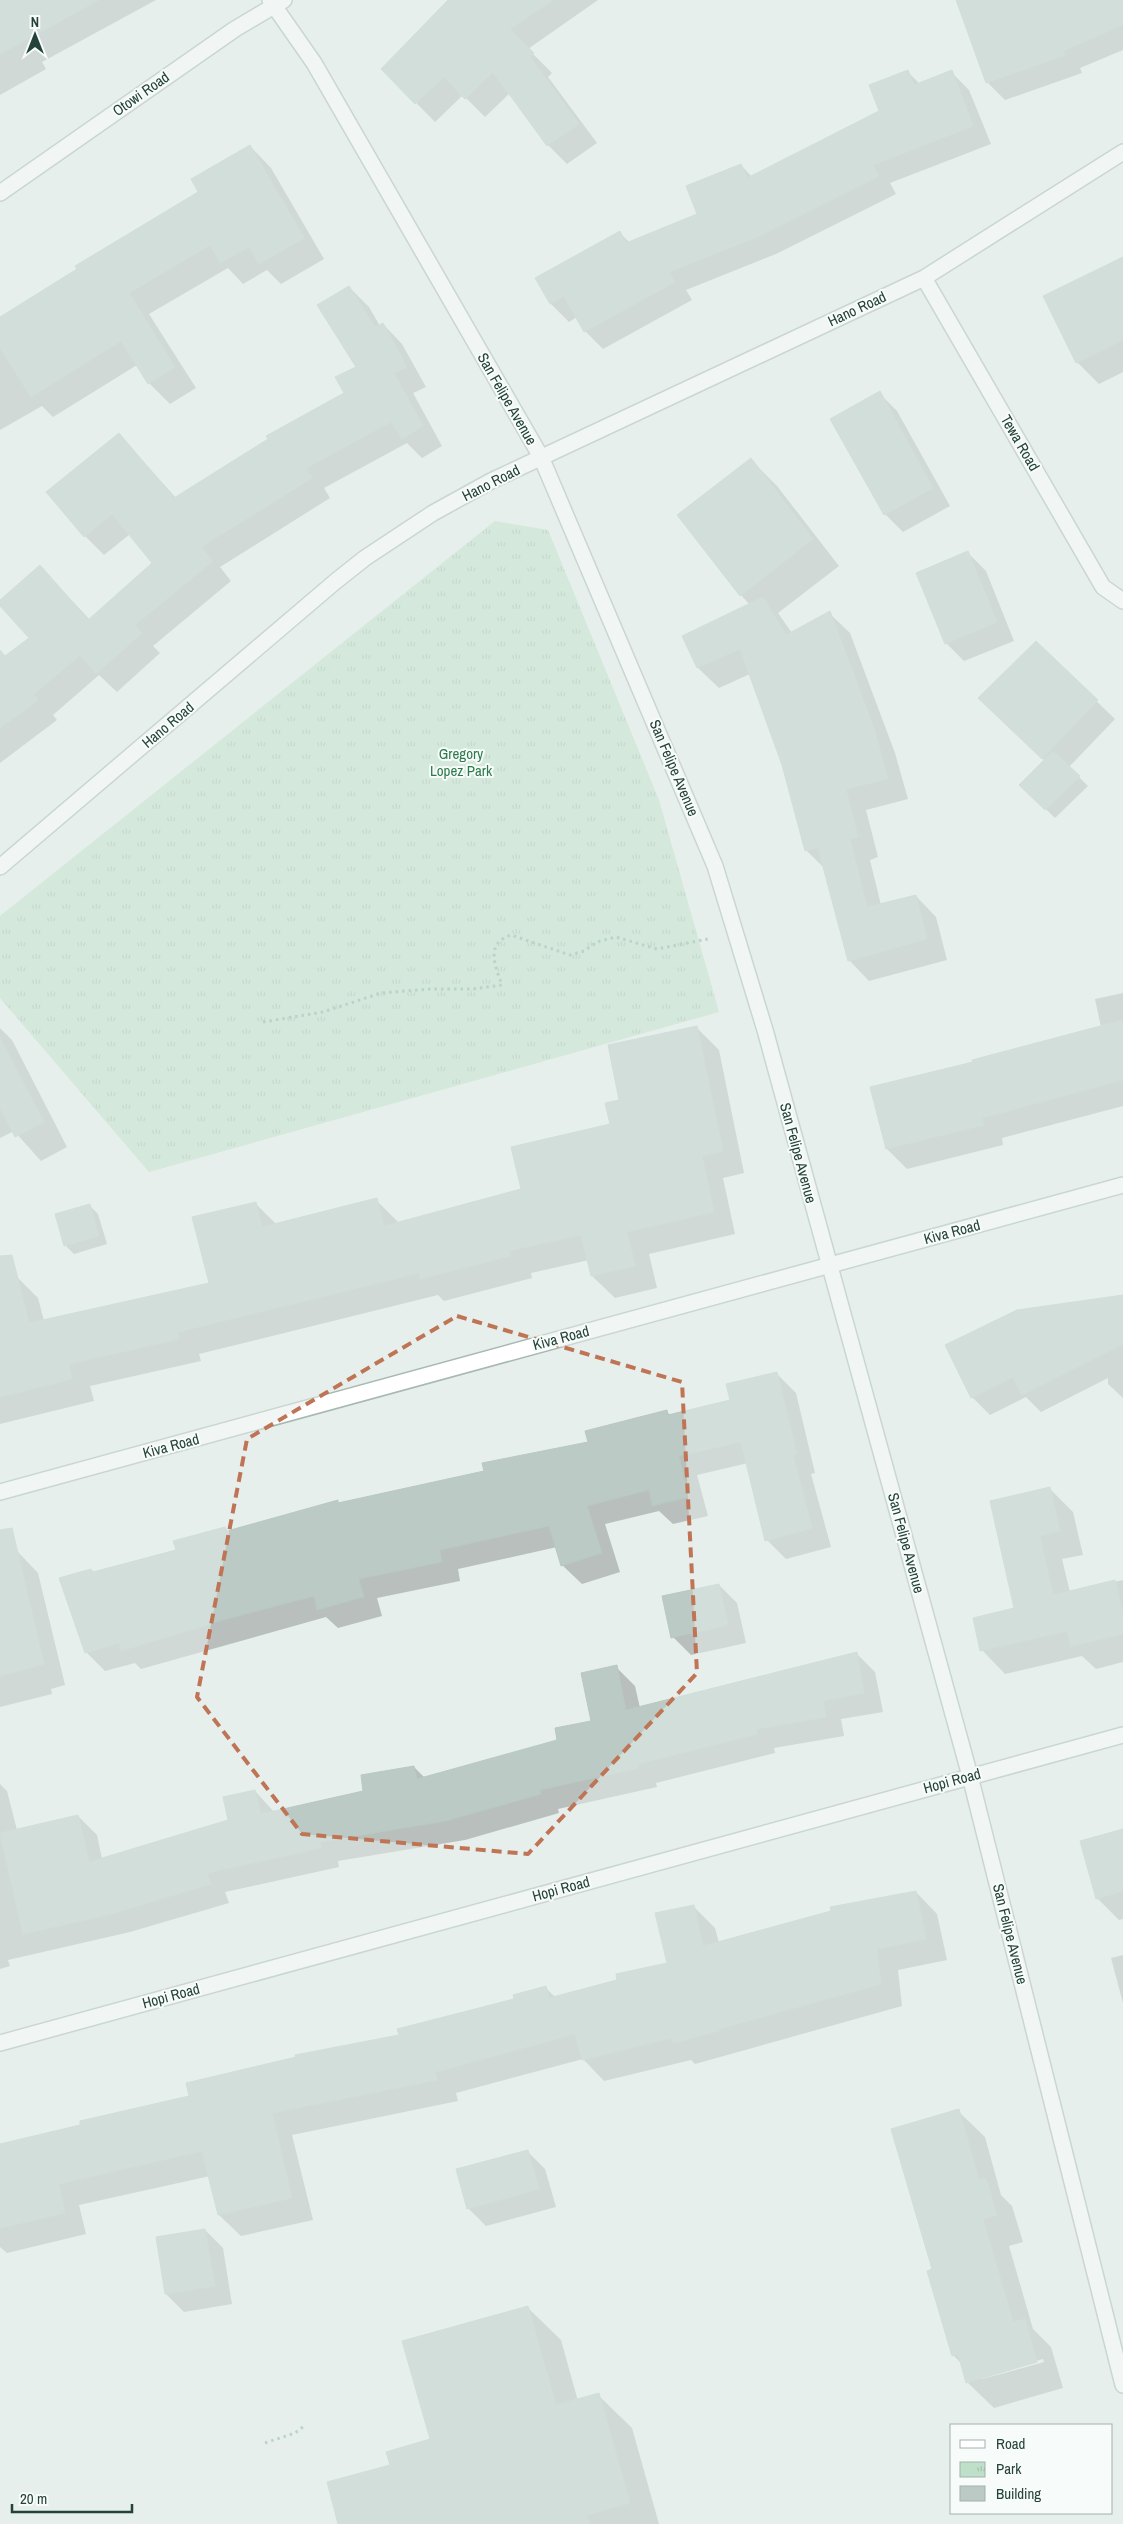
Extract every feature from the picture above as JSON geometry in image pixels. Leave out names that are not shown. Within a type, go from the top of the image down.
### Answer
[{"type":"street","name":"Otowi Road","points":[[0,193],[234,29],[276,2]]},
{"type":"street","name":"San Felipe Avenue","points":[[276,2],[314,62],[541,457],[715,866],[765,1030],[970,1776],[1117,2332],[1123,2385]]},
{"type":"street","name":"Hano Road","points":[[0,867],[365,558],[434,513],[541,457],[924,278],[1123,152]]},
{"type":"street","name":"Tewa Road","points":[[924,278],[1103,587],[1123,601]]},
{"type":"street","name":"Kiva Road","points":[[0,1492],[1123,1186]]},
{"type":"street","name":"Hopi Road","points":[[0,2043],[1123,1735]]},
{"type":"path","points":[[263,1022],[323,1012],[381,993],[431,988],[472,989],[502,984],[493,959],[494,948],[502,938],[511,935],[570,955],[584,951],[597,942],[616,937],[657,949],[711,938]]},
{"type":"path","points":[[265,2443],[295,2433],[303,2427]]},
{"type":"highlighted area","points":[[457,1316],[682,1382],[697,1673],[528,1854],[302,1834],[197,1697],[247,1439]]},
{"type":"green space","name":"Gregory Lopez Park","points":[[495,521],[548,530],[659,800],[719,1012],[149,1172],[0,998],[0,916]]},
{"type":"building","points":[[0,0],[99,0],[0,54]]},
{"type":"building","points":[[448,0],[553,0],[510,29],[534,53],[530,57],[579,124],[547,146],[493,72],[465,99],[444,77],[415,104],[381,69]]},
{"type":"building","points":[[956,0],[1123,0],[1123,25],[1063,51],[1065,55],[986,83]]},
{"type":"building","points":[[908,70],[914,85],[952,70],[973,126],[873,165],[879,176],[757,237],[669,272],[675,282],[584,332],[564,296],[550,304],[535,278],[620,231],[626,243],[697,214],[686,186],[741,164],[747,178],[879,111],[869,85]]},
{"type":"building","points":[[250,145],[304,238],[259,264],[249,247],[220,263],[210,245],[129,293],[175,367],[148,384],[121,341],[31,397],[0,348],[0,317],[77,269],[75,266],[198,192],[191,179]]},
{"type":"building","points":[[1123,257],[1123,340],[1076,363],[1043,296]]},
{"type":"building","points":[[349,286],[375,327],[383,323],[407,367],[394,373],[423,426],[402,439],[391,422],[306,468],[312,478],[201,547],[213,561],[135,625],[142,633],[96,674],[80,655],[34,694],[38,700],[0,728],[0,650],[5,656],[29,638],[0,606],[0,600],[40,565],[88,620],[152,563],[112,514],[84,537],[46,492],[119,433],[174,498],[268,439],[266,436],[344,393],[335,377],[356,367],[317,305]]},
{"type":"building","points":[[880,391],[933,488],[884,515],[830,419]]},
{"type":"building","points":[[751,458],[813,539],[740,596],[677,515]]},
{"type":"building","points":[[968,551],[997,622],[945,644],[916,573]]},
{"type":"building","points":[[763,597],[786,635],[830,611],[875,731],[888,779],[846,789],[858,837],[850,839],[867,907],[916,895],[927,939],[848,961],[818,848],[805,851],[782,765],[740,649],[697,668],[682,636]]},
{"type":"building","points":[[1036,641],[1098,700],[1042,759],[978,698]]},
{"type":"building","points":[[1053,751],[1080,776],[1045,810],[1019,785]]},
{"type":"building","points":[[1123,1020],[1123,1080],[982,1118],[984,1125],[886,1149],[870,1087],[973,1062],[972,1060]]},
{"type":"building","points":[[697,1026],[723,1151],[702,1156],[714,1212],[627,1232],[635,1266],[591,1276],[581,1235],[509,1251],[510,1256],[420,1279],[419,1273],[178,1332],[179,1339],[69,1364],[72,1379],[0,1397],[0,1256],[12,1255],[29,1323],[209,1283],[192,1217],[256,1202],[262,1227],[377,1198],[384,1226],[521,1189],[511,1147],[610,1124],[605,1103],[619,1100],[608,1045]]},
{"type":"building","points":[[0,1038],[44,1122],[15,1137],[0,1108]]},
{"type":"building","points":[[90,1204],[99,1236],[64,1246],[55,1214]]},
{"type":"building","points":[[1123,1295],[1123,1344],[1022,1395],[1013,1377],[971,1398],[945,1345],[1017,1310]]},
{"type":"building","points":[[777,1372],[797,1454],[793,1455],[812,1528],[765,1541],[741,1442],[679,1456],[689,1497],[652,1506],[649,1490],[587,1506],[602,1553],[561,1566],[549,1526],[440,1550],[442,1562],[359,1579],[364,1597],[317,1610],[314,1596],[227,1619],[121,1651],[119,1643],[85,1653],[59,1578],[91,1569],[93,1572],[176,1550],[173,1541],[225,1527],[227,1531],[338,1500],[338,1503],[484,1471],[482,1463],[588,1442],[585,1431],[667,1410],[668,1415],[730,1400],[726,1384]]},
{"type":"building","points":[[1050,1487],[1060,1531],[1040,1536],[1053,1595],[1115,1580],[1123,1614],[1123,1634],[1071,1646],[1067,1631],[980,1651],[973,1618],[1014,1608],[990,1501]]},
{"type":"building","points":[[12,1528],[44,1664],[0,1676],[0,1530]]},
{"type":"building","points":[[719,1584],[728,1625],[671,1638],[662,1596]]},
{"type":"building","points":[[857,1652],[864,1693],[823,1701],[826,1717],[756,1729],[757,1734],[638,1764],[639,1768],[540,1790],[541,1794],[446,1821],[320,1842],[321,1848],[207,1873],[211,1884],[111,1914],[23,1934],[0,1833],[78,1815],[89,1862],[228,1820],[223,1797],[255,1790],[261,1814],[363,1791],[361,1775],[414,1766],[417,1779],[557,1740],[555,1728],[591,1721],[581,1673],[617,1665],[626,1710]]},
{"type":"building","points":[[1123,1829],[1123,1891],[1096,1899],[1080,1841]]},
{"type":"building","points":[[916,1891],[926,1939],[877,1949],[881,1984],[673,2043],[671,2038],[582,2060],[575,2034],[435,2072],[437,2080],[272,2113],[292,2198],[218,2215],[202,2151],[59,2184],[65,2213],[0,2228],[0,2144],[80,2125],[80,2121],[189,2096],[186,2083],[296,2057],[295,2055],[399,2035],[397,2029],[514,1999],[513,1995],[546,1986],[549,1998],[617,1980],[616,1974],[667,1963],[655,1913],[694,1905],[703,1946],[831,1911],[830,1907]]},
{"type":"building","points":[[959,2109],[979,2180],[986,2178],[997,2215],[983,2219],[1013,2322],[1025,2319],[1037,2362],[966,2383],[958,2354],[952,2356],[927,2271],[932,2269],[891,2129]]},
{"type":"building","points":[[528,2150],[539,2189],[467,2209],[456,2169]]},
{"type":"building","points":[[205,2229],[215,2286],[165,2294],[156,2237]]},
{"type":"building","points":[[528,2306],[556,2405],[599,2393],[630,2503],[587,2515],[590,2524],[338,2524],[327,2482],[390,2465],[386,2452],[430,2439],[402,2341]]}]
